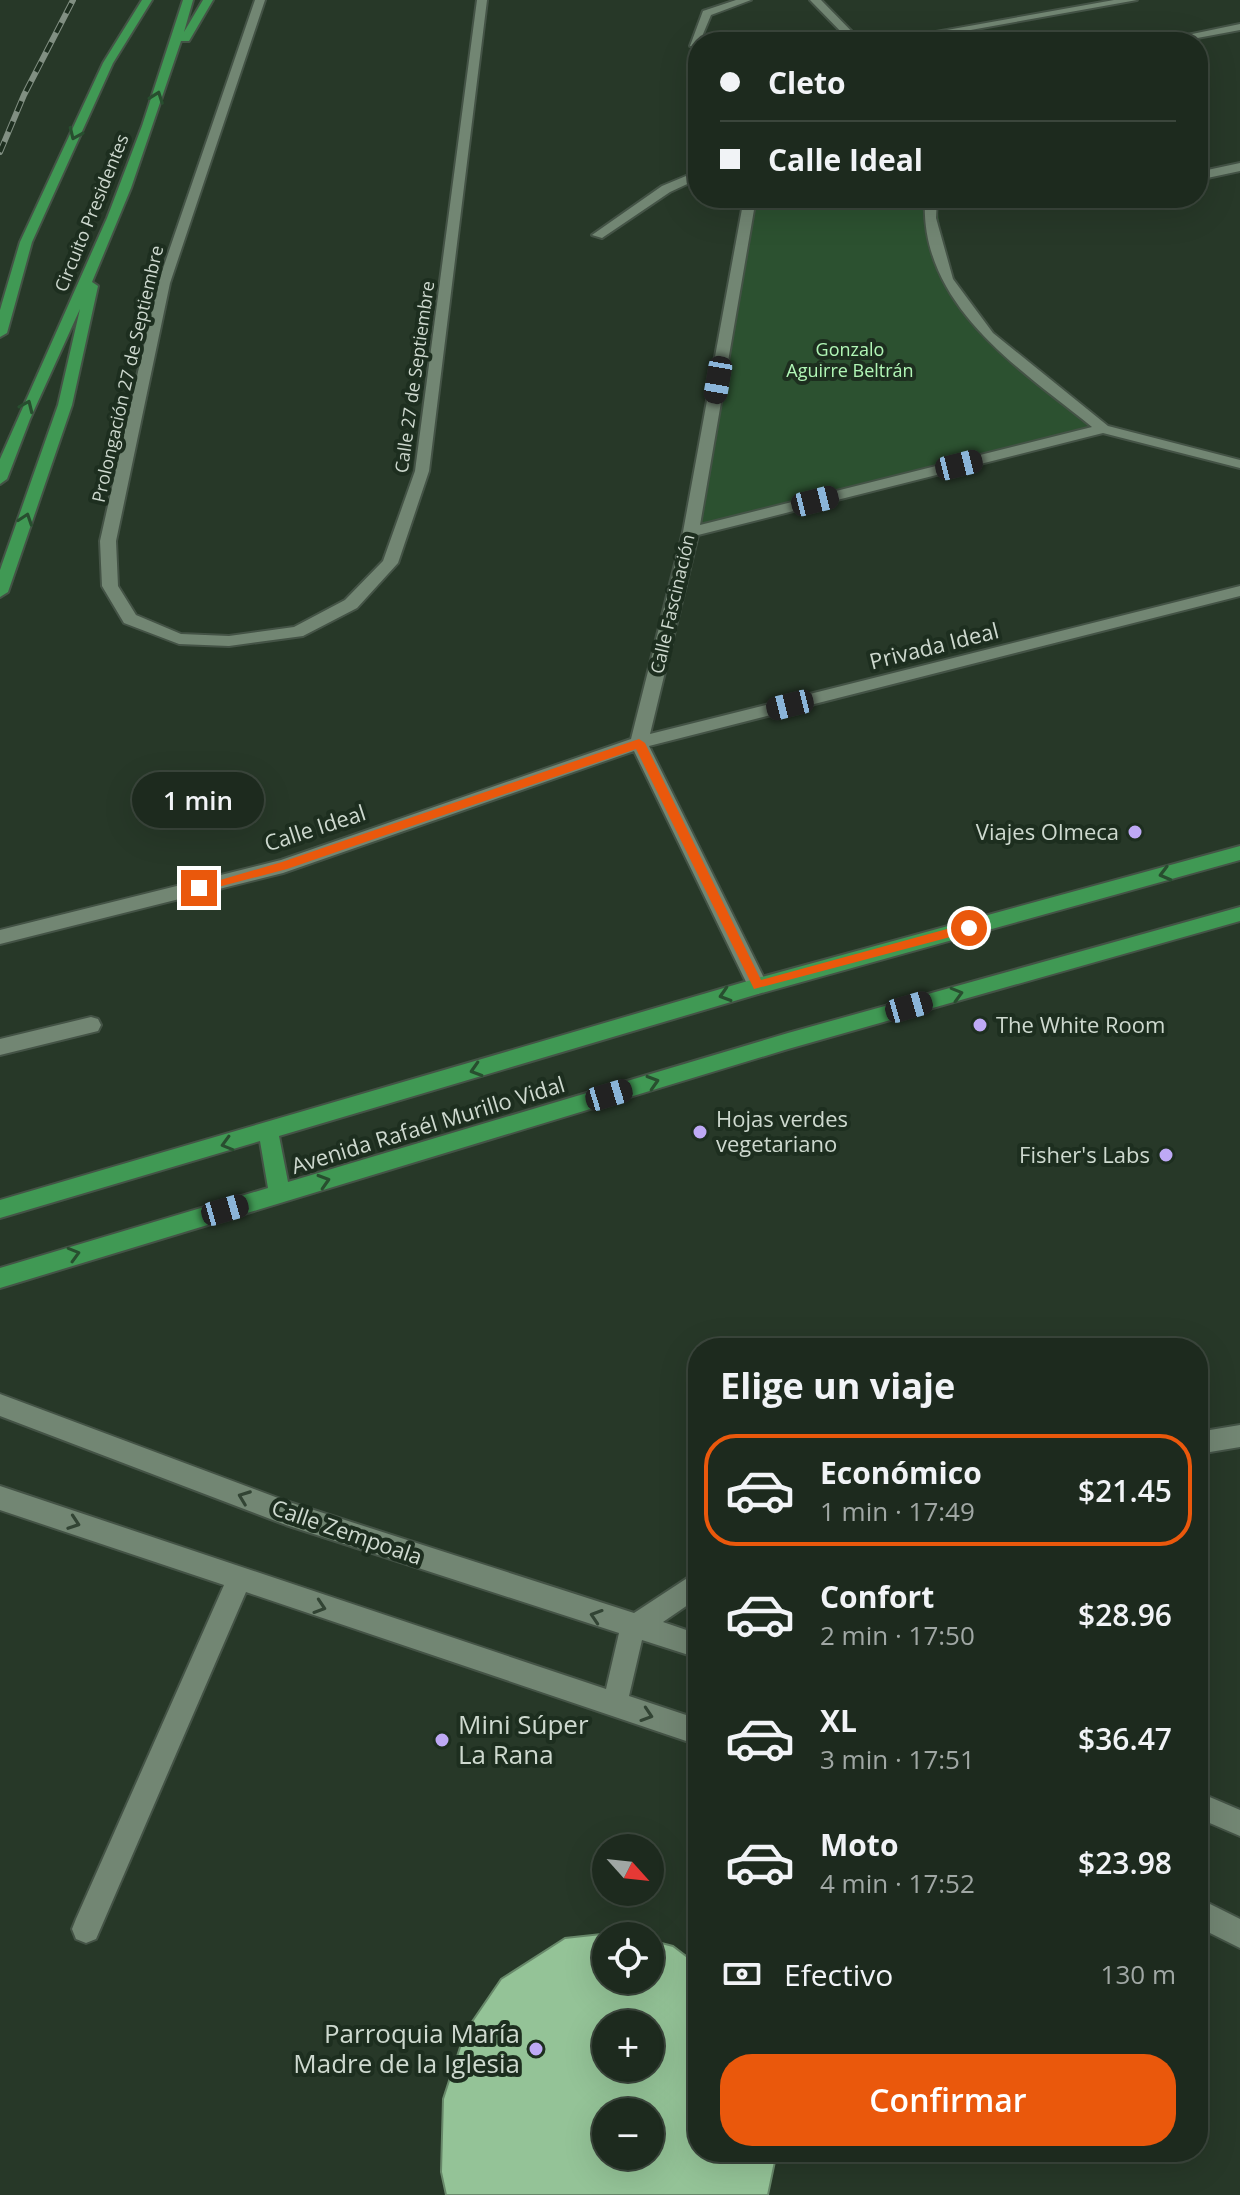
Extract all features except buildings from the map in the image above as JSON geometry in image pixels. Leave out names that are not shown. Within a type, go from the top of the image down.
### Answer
[{"type":"main road","points":[[108,63],[147,0]]},
{"type":"main road","name":"Circuito Presidentes","points":[[0,479],[23,411],[101,249],[168,66],[188,0]]},
{"type":"main road","points":[[168,66],[208,0]]},
{"type":"main road","points":[[0,298],[108,63],[125,13]]},
{"type":"main road","points":[[0,333],[26,242]]},
{"type":"main road","points":[[0,592],[65,405],[101,249]]},
{"type":"main road","name":"Avenida Rafaél Murillo Vidal","points":[[0,1209],[758,986],[1240,853]]},
{"type":"main road","name":"Avenida Rafaél Murillo Vidal","points":[[0,1278],[788,1041],[1240,914]]},
{"type":"main road","points":[[268,1132],[280,1194]]},
{"type":"street","name":"Prolongación 27 de Septiembre","points":[[130,619],[110,586],[108,541],[164,283],[260,0]]},
{"type":"street","name":"Calle 27 de Septiembre","points":[[130,619],[179,639],[229,641],[297,632],[351,604],[390,563],[422,471],[482,0]]},
{"type":"street","points":[[699,32],[707,13],[746,0]]},
{"type":"street","points":[[815,0],[847,32]]},
{"type":"street","points":[[944,32],[1132,0]]},
{"type":"street","points":[[1208,33],[1240,27]]},
{"type":"street","points":[[1208,174],[1240,167]]},
{"type":"street","points":[[598,235],[666,189],[688,179]]},
{"type":"street","name":"Calle Fascinación","points":[[639,743],[691,532],[748,208]]},
{"type":"street","points":[[930,208],[930,218],[947,279],[988,336],[1103,429],[1240,464]]},
{"type":"street","points":[[691,532],[1103,429]]},
{"type":"street","name":"Privada Ideal","points":[[639,743],[1240,591]]},
{"type":"street","points":[[639,743],[758,986]]},
{"type":"street","name":"Calle Ideal","points":[[0,937],[283,866],[639,743]]},
{"type":"street","points":[[0,1047],[91,1025]]},
{"type":"street","name":"Calle Zempoala","points":[[0,1405],[286,1513],[633,1628],[688,1643]]},
{"type":"street","points":[[1208,1441],[1240,1436]]},
{"type":"street","points":[[0,1498],[688,1729]]},
{"type":"street","points":[[86,1929],[239,1580]]},
{"type":"street","points":[[615,1704],[633,1628],[688,1590]]},
{"type":"street","points":[[1208,1809],[1240,1823]]},
{"type":"street","points":[[1208,1917],[1240,1934]]},
{"type":"green space","name":"Gonzalo Aguirre Beltrán","points":[[748,208],[937,208],[947,278],[988,336],[1103,429],[691,532]]},
{"type":"railway","points":[[0,152],[24,95],[73,0]]},
{"type":"place","name":"Viajes Olmeca","points":[[1135,832]]},
{"type":"place","name":"The White Room","points":[[980,1025]]},
{"type":"place","name":"Hojas verdes vegetariano","points":[[700,1132]]},
{"type":"place","name":"Fisher's Labs","points":[[1166,1155]]},
{"type":"place","name":"Mini Súper La Rana","points":[[442,1740]]},
{"type":"place","name":"Parroquia María Madre de la Iglesia","points":[[536,2049]]},
{"type":"route","points":[[199,888],[283,866],[639,743],[758,986],[969,928]]}]
